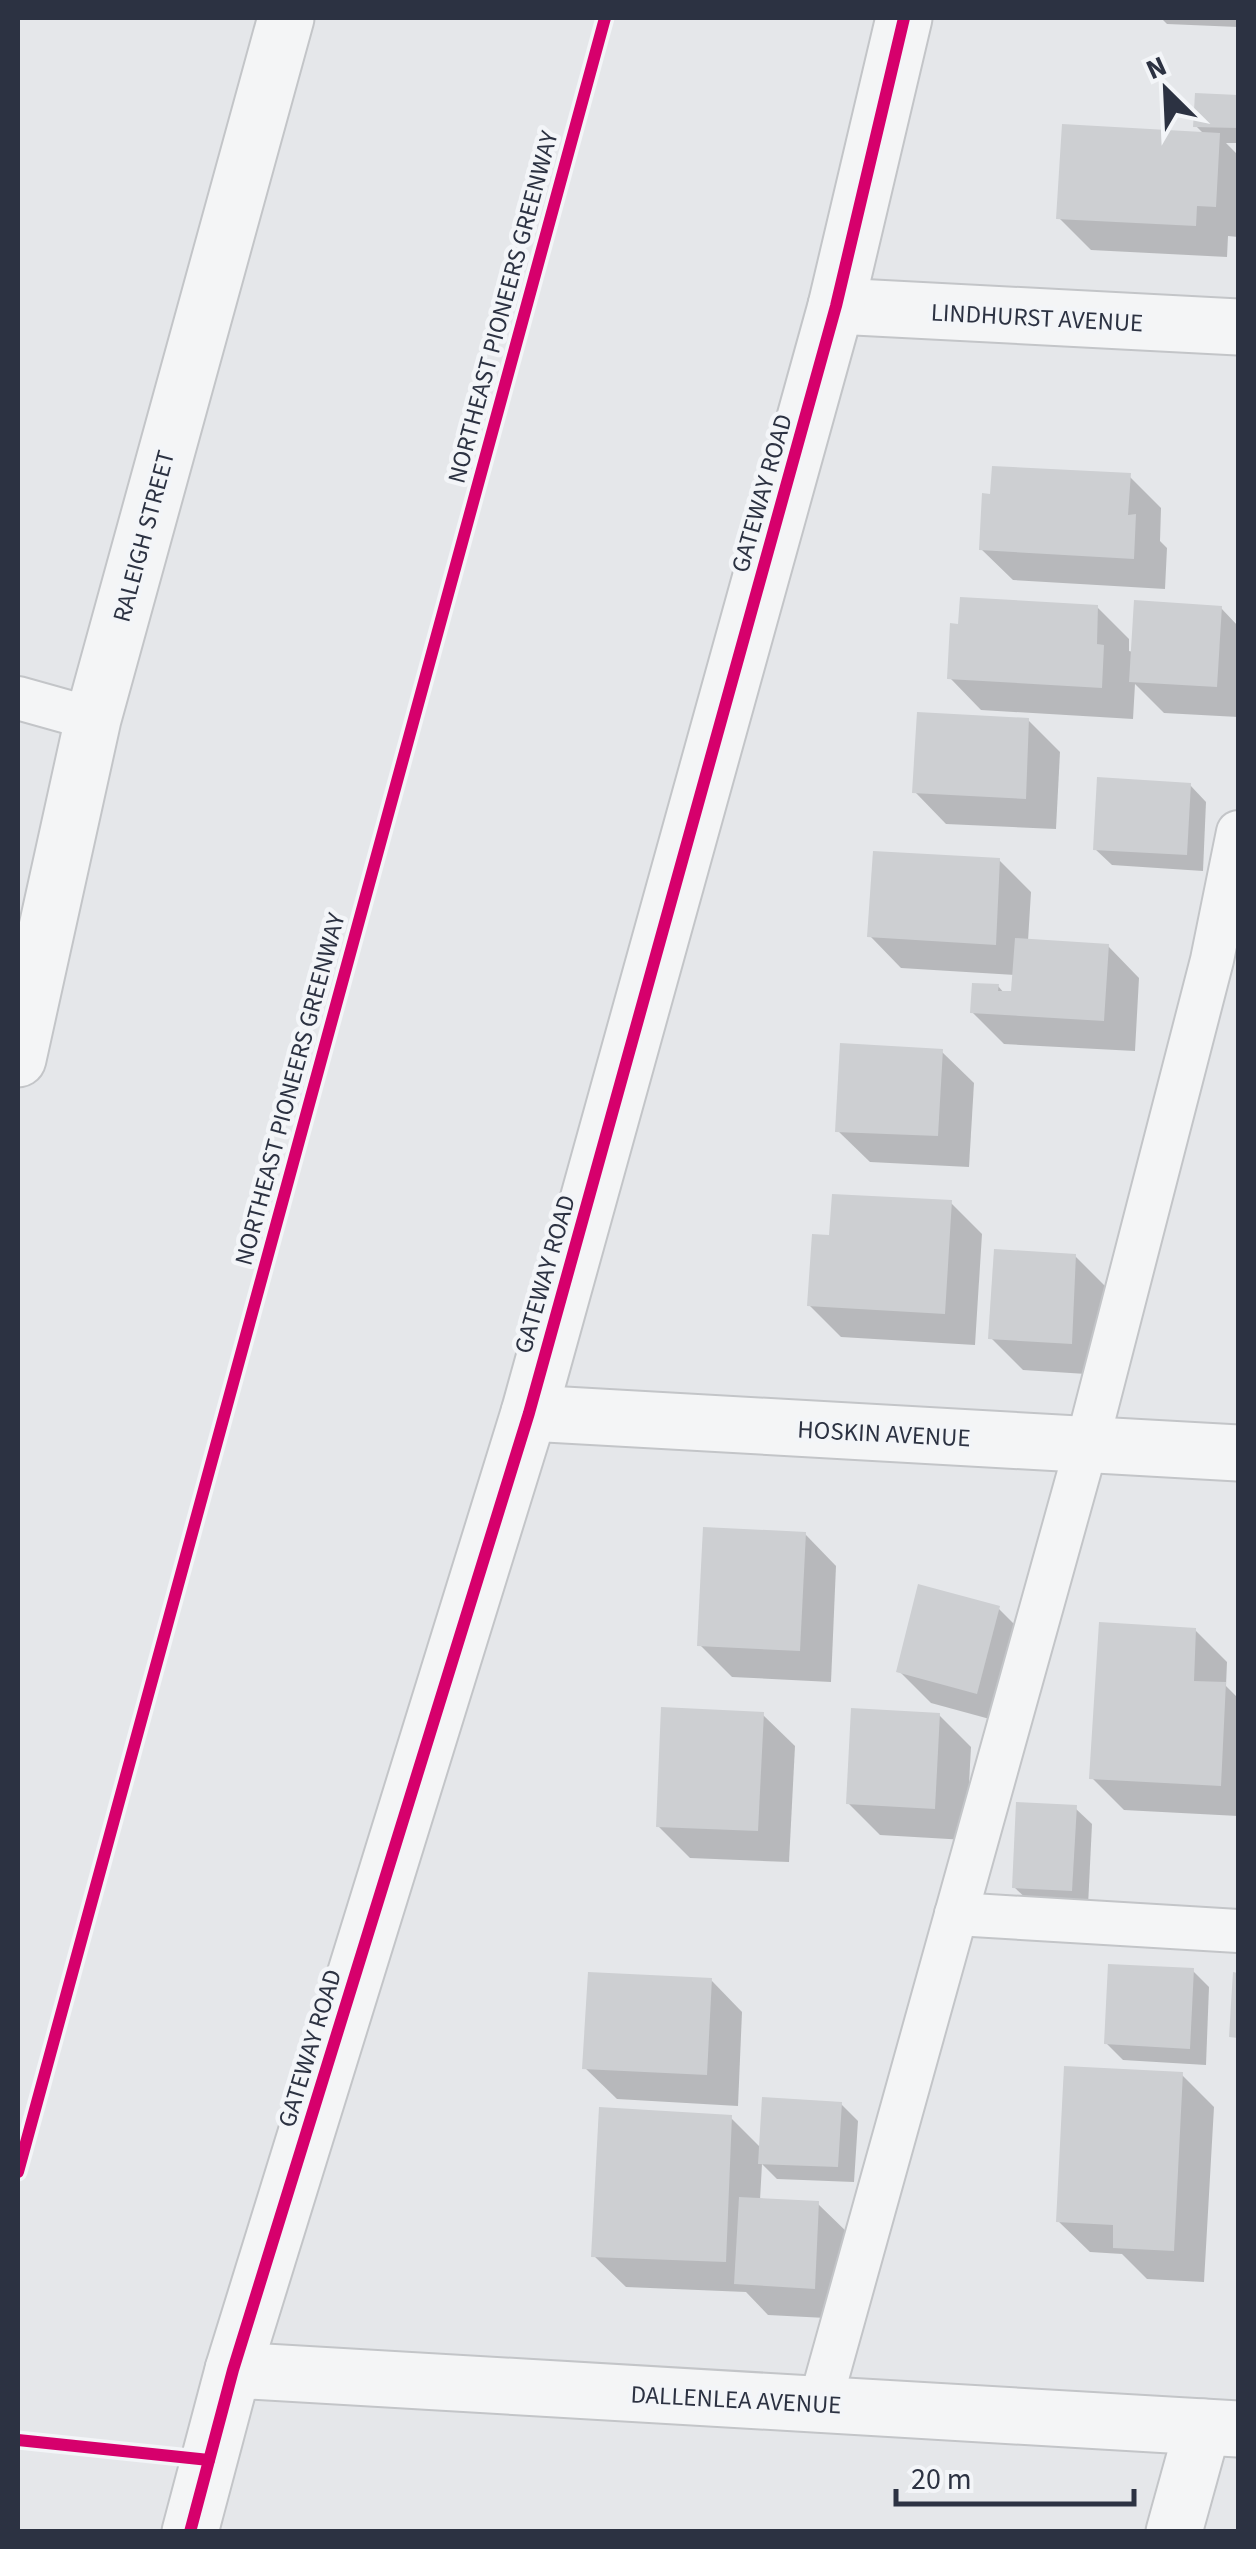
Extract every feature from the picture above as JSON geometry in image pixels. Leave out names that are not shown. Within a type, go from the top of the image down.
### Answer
[{"type":"street","name":"RALEIGH STREET","points":[[18,1059],[93,719],[286,18]]},
{"type":"street","name":"GATEWAY ROAD","points":[[190,2532],[233,2370],[529,1412],[836,306],[904,18]]},
{"type":"street","name":"LINDHURST AVENUE","points":[[836,306],[1238,327]]},
{"type":"street","name":"HOSKIN AVENUE","points":[[529,1412],[1238,1452]]},
{"type":"street","name":"DALLENLEA AVENUE","points":[[233,2370],[1221,2428]]},
{"type":"street","points":[[1174,2532],[1221,2428]]},
{"type":"lane","points":[[18,698],[93,719]]},
{"type":"lane","points":[[820,2403],[1225,960],[1238,832]]},
{"type":"lane","points":[[956,1914],[1238,1931]]},
{"type":"building","points":[[1195,93],[1238,95],[1238,128],[1193,127]]},
{"type":"building","points":[[1062,124],[1220,133],[1216,207],[1197,206],[1196,226],[1056,219]]},
{"type":"building","points":[[992,466],[1131,473],[1128,515],[1136,514],[1134,559],[979,550],[982,493],[990,494]]},
{"type":"building","points":[[960,597],[1098,605],[1097,644],[1104,645],[1102,688],[947,679],[950,623],[958,624]]},
{"type":"building","points":[[1134,600],[1222,606],[1217,687],[1129,682]]},
{"type":"building","points":[[917,712],[1029,718],[1026,799],[912,793]]},
{"type":"building","points":[[1097,777],[1191,783],[1187,855],[1093,850]]},
{"type":"building","points":[[873,851],[1000,858],[996,945],[867,937]]},
{"type":"building","points":[[1015,938],[1109,944],[1104,1021],[970,1013],[972,983],[999,984],[998,991],[1011,991]]},
{"type":"building","points":[[840,1043],[943,1049],[938,1136],[835,1132]]},
{"type":"building","points":[[832,1194],[952,1200],[945,1314],[807,1306],[812,1234],[829,1235]]},
{"type":"building","points":[[994,1249],[1076,1254],[1072,1344],[988,1339]]},
{"type":"building","points":[[703,1527],[806,1532],[800,1651],[697,1646]]},
{"type":"building","points":[[918,1584],[1000,1606],[977,1694],[896,1672]]},
{"type":"building","points":[[1099,1622],[1196,1628],[1194,1681],[1226,1682],[1221,1786],[1089,1779]]},
{"type":"building","points":[[661,1707],[764,1712],[758,1831],[656,1827]]},
{"type":"building","points":[[851,1708],[940,1713],[935,1809],[846,1804]]},
{"type":"building","points":[[1016,1802],[1077,1805],[1072,1891],[1012,1888]]},
{"type":"building","points":[[1108,1964],[1194,1968],[1190,2049],[1104,2044]]},
{"type":"building","points":[[588,1972],[712,1978],[707,2075],[582,2069]]},
{"type":"building","points":[[1233,1972],[1238,1973],[1238,2038],[1229,2037]]},
{"type":"building","points":[[1064,2066],[1183,2072],[1174,2251],[1113,2248],[1113,2225],[1056,2222]]},
{"type":"building","points":[[762,2097],[842,2102],[838,2167],[758,2164]]},
{"type":"building","points":[[599,2107],[732,2115],[726,2262],[591,2257]]},
{"type":"building","points":[[739,2197],[819,2201],[815,2289],[734,2284]]},
{"type":"cycle path","name":"NORTHEAST PIONEERS GREENWAY","points":[[18,2172],[605,18]]},
{"type":"cycle path","points":[[190,2532],[233,2370],[529,1413],[836,306],[904,18]]},
{"type":"cycle path","points":[[18,2440],[209,2460]]}]
